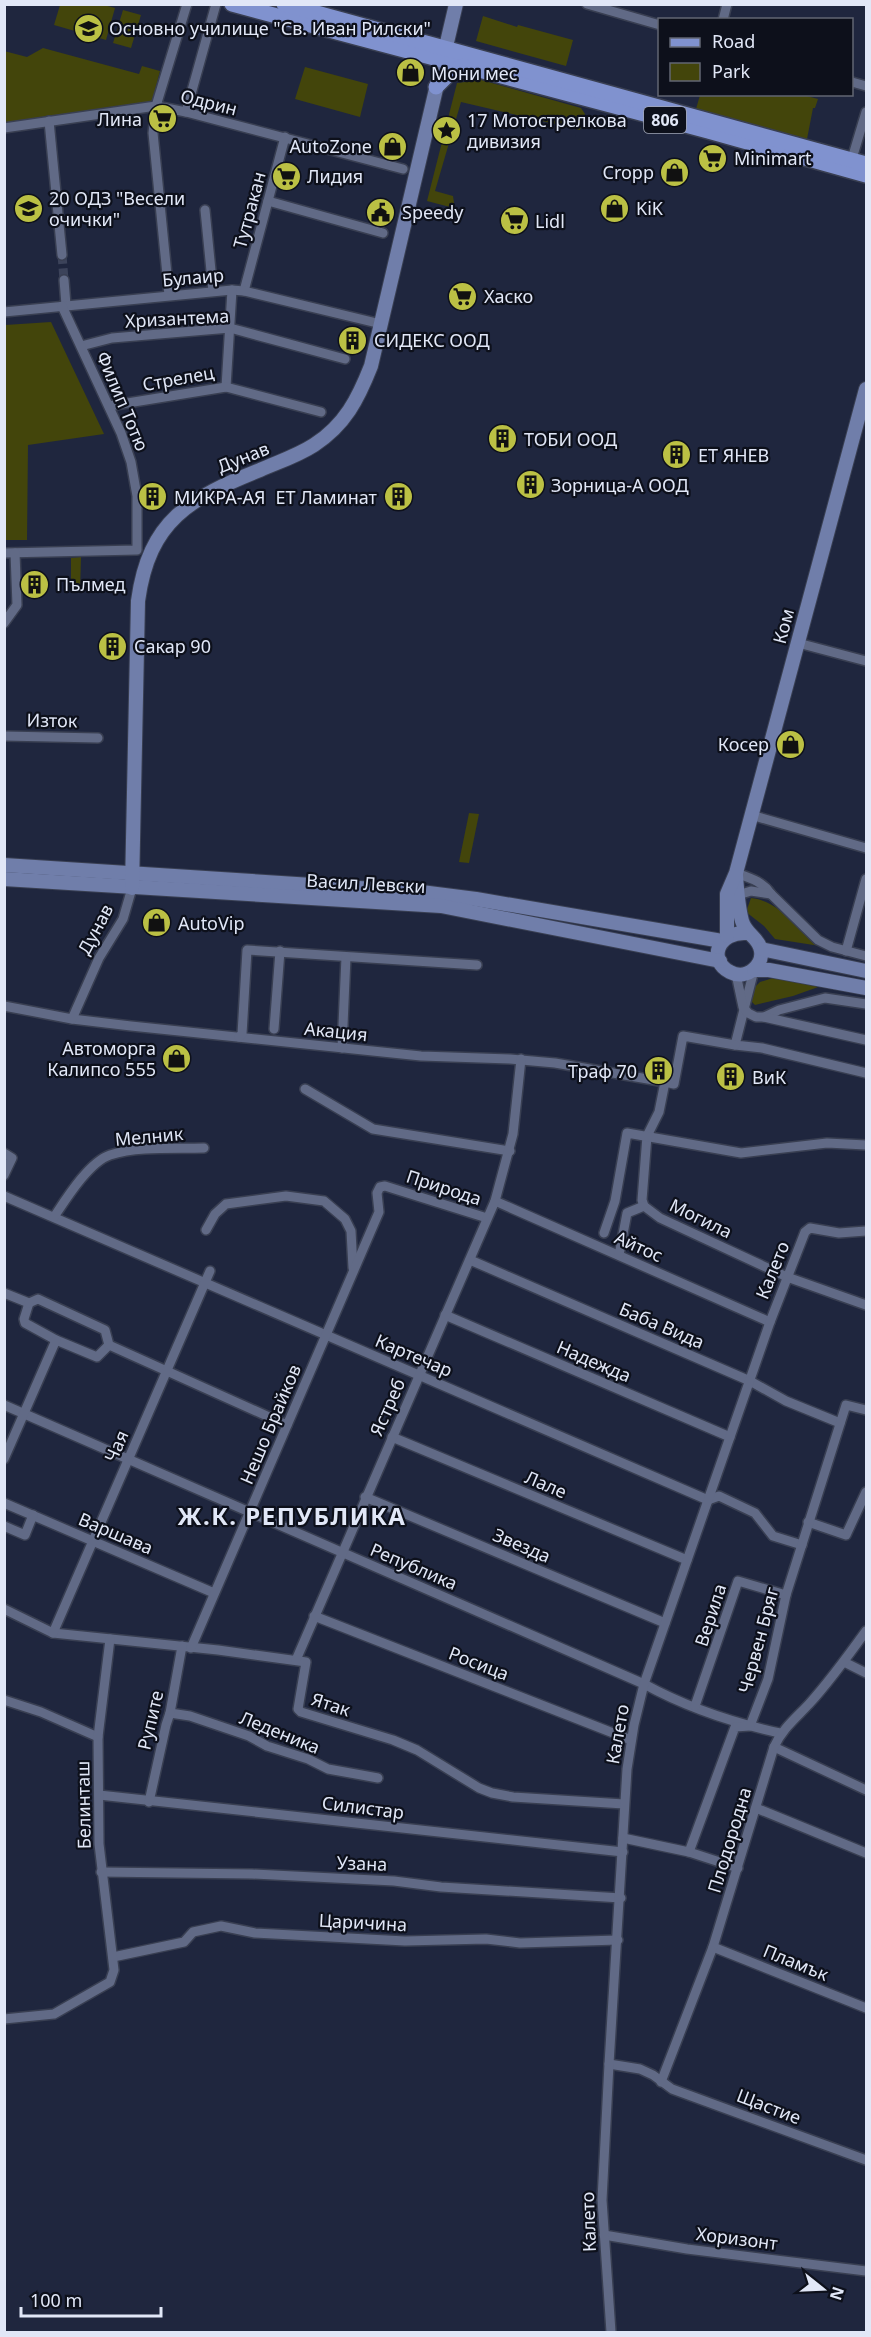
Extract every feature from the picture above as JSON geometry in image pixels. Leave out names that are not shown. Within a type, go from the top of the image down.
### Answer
[{"type":"main road","name":"806","points":[[232,4],[444,53],[867,164]]},
{"type":"main road","name":"806","points":[[284,4],[444,53],[464,66],[867,175]]},
{"type":"main road","name":"Дунав","points":[[132,888],[138,601],[142,578],[152,550],[173,520],[199,497],[221,485],[314,446],[336,427],[359,398],[371,366],[456,4]]},
{"type":"main road","points":[[436,87],[452,71],[464,66]]},
{"type":"main road","name":"Ком","points":[[725,939],[727,894],[736,873],[867,389]]},
{"type":"main road","name":"Васил Левски","points":[[4,865],[421,892],[725,939]]},
{"type":"main road","points":[[736,873],[741,914],[747,933],[758,942],[761,949],[760,958],[754,970]]},
{"type":"main road","name":"Васил Левски","points":[[4,879],[441,906],[720,961]]},
{"type":"main road","points":[[747,933],[737,932],[725,939],[718,954],[720,961],[729,972],[742,975],[754,970],[769,970],[867,988]]},
{"type":"main road","points":[[761,949],[867,971]]},
{"type":"street","points":[[170,295],[153,132],[156,106],[187,4]]},
{"type":"street","points":[[186,112],[216,4]]},
{"type":"street","points":[[587,4],[626,9],[658,23]]},
{"type":"street","name":"Одрин","points":[[4,128],[156,106],[285,137],[403,169]]},
{"type":"street","points":[[854,152],[866,113]]},
{"type":"street","points":[[49,121],[62,255]]},
{"type":"street","name":"Тутракан","points":[[244,291],[285,137]]},
{"type":"street","points":[[268,201],[384,233]]},
{"type":"street","points":[[205,210],[213,291]]},
{"type":"street","points":[[64,280],[64,305]]},
{"type":"street","points":[[226,387],[232,290]]},
{"type":"street","name":"Булаир","points":[[4,312],[232,290],[381,324]]},
{"type":"street","name":"Филип Тотю","points":[[15,553],[137,550],[137,496],[133,469],[121,433],[64,305]]},
{"type":"street","name":"Хризантема","points":[[81,346],[112,338],[230,328],[345,359]]},
{"type":"street","name":"Стрелец","points":[[109,406],[226,387],[321,412]]},
{"type":"street","points":[[4,553],[15,553],[17,605],[4,623]]},
{"type":"street","points":[[798,643],[867,661]]},
{"type":"street","name":"Изток","points":[[4,736],[98,738]]},
{"type":"street","points":[[751,815],[867,848]]},
{"type":"street","points":[[736,873],[759,882],[819,940],[846,951],[867,956]]},
{"type":"street","points":[[846,951],[867,879]]},
{"type":"street","name":"Дунав","points":[[72,1019],[99,958],[123,919],[132,888]]},
{"type":"street","points":[[738,895],[751,891],[771,894]]},
{"type":"street","points":[[239,1037],[242,1034],[247,950],[477,965]]},
{"type":"street","points":[[274,1029],[280,951]]},
{"type":"street","points":[[342,1048],[346,957]]},
{"type":"street","points":[[754,970],[735,1045],[762,1048],[867,1073]]},
{"type":"street","points":[[736,974],[743,1007],[748,1013],[867,1040]]},
{"type":"street","points":[[764,1017],[778,1010],[825,998],[867,1004]]},
{"type":"street","name":"Акация","points":[[4,1006],[72,1019],[342,1048],[421,1056],[521,1059],[665,1082]]},
{"type":"street","name":"Могила","points":[[735,1045],[683,1036],[674,1084],[665,1082],[659,1112],[647,1136],[642,1200],[644,1206],[660,1218],[787,1277],[867,1305]]},
{"type":"street","name":"Ястреб","points":[[296,1660],[495,1201],[510,1151],[521,1059]]},
{"type":"street","points":[[305,1089],[373,1128],[510,1151]]},
{"type":"street","points":[[604,1233],[615,1201],[627,1133],[741,1153],[828,1143],[867,1145]]},
{"type":"street","name":"Мелник","points":[[54,1217],[90,1170],[109,1155],[204,1148]]},
{"type":"street","points":[[4,1153],[12,1158],[4,1175]]},
{"type":"street","name":"Природа","points":[[379,1212],[378,1193],[380,1187],[385,1186],[487,1218]]},
{"type":"street","name":"Картечар","points":[[4,1196],[708,1500],[719,1496],[755,1514],[773,1536],[802,1545]]},
{"type":"street","points":[[206,1230],[215,1214],[226,1204],[286,1196],[324,1202],[345,1219],[351,1231],[353,1274]]},
{"type":"street","name":"Айтос","points":[[495,1201],[770,1322]]},
{"type":"street","points":[[619,1256],[627,1213],[644,1206]]},
{"type":"street","name":"Нешо Брайков","points":[[187,1647],[214,1593],[379,1212]]},
{"type":"street","name":"Калето","points":[[611,2332],[602,2200],[621,1898],[624,1804],[631,1740],[644,1684],[770,1322],[806,1232],[810,1228],[839,1233],[867,1231]]},
{"type":"street","name":"Баба Вида","points":[[470,1260],[750,1381],[786,1401],[840,1423]]},
{"type":"street","name":"Чая","points":[[53,1634],[210,1271]]},
{"type":"street","points":[[4,1293],[29,1303],[38,1299],[105,1330],[109,1345],[287,1425]]},
{"type":"street","points":[[29,1303],[25,1323],[56,1340],[96,1357],[109,1345]]},
{"type":"street","name":"Надежда","points":[[446,1315],[730,1437]]},
{"type":"street","points":[[4,1459],[56,1340]]},
{"type":"street","name":"Република","points":[[4,1405],[644,1684],[668,1697],[750,1726],[780,1733]]},
{"type":"street","points":[[840,1423],[846,1405],[867,1410]]},
{"type":"street","name":"Червен Бряг","points":[[750,1726],[768,1678],[786,1595],[840,1423]]},
{"type":"street","name":"Лале","points":[[392,1437],[687,1560]]},
{"type":"street","points":[[808,1522],[846,1535],[867,1492]]},
{"type":"street","name":"Звезда","points":[[365,1497],[665,1623]]},
{"type":"street","name":"Варшава","points":[[4,1503],[214,1593]]},
{"type":"street","points":[[4,1526],[25,1534],[33,1515]]},
{"type":"street","name":"Верила","points":[[695,1706],[738,1581],[786,1595]]},
{"type":"street","points":[[4,1609],[53,1634],[296,1660]]},
{"type":"street","name":"Росица","points":[[314,1616],[631,1740]]},
{"type":"street","name":"Плодородна","points":[[661,2082],[713,1947],[780,1733],[808,1705],[867,1630]]},
{"type":"street","name":"Белинташ","points":[[4,2019],[54,2014],[110,1982],[114,1970],[101,1872],[98,1737],[110,1639]]},
{"type":"street","name":"Рупите","points":[[149,1802],[166,1725],[187,1647]]},
{"type":"street","name":"Ятак","points":[[296,1660],[306,1662],[297,1709],[301,1712],[393,1740],[417,1750],[479,1788],[492,1793],[513,1797],[624,1804]]},
{"type":"street","points":[[843,1662],[867,1673]]},
{"type":"street","points":[[4,1700],[41,1712],[98,1737]]},
{"type":"street","name":"Леденика","points":[[170,1713],[190,1716],[249,1736],[267,1746],[308,1759],[328,1769],[378,1778]]},
{"type":"street","points":[[689,1852],[735,1727],[750,1726]]},
{"type":"street","points":[[774,1747],[867,1790]]},
{"type":"street","name":"Силистар","points":[[99,1795],[622,1852]]},
{"type":"street","points":[[756,1808],[867,1853]]},
{"type":"street","points":[[623,1838],[689,1852],[738,1868]]},
{"type":"street","name":"Узана","points":[[101,1872],[252,1874],[394,1881],[441,1887],[621,1898]]},
{"type":"street","name":"Царичина","points":[[113,1957],[184,1942],[193,1932],[221,1926],[255,1933],[405,1941],[486,1939],[520,1943],[618,1940]]},
{"type":"street","name":"Пламък","points":[[713,1947],[867,2008]]},
{"type":"street","name":"Щастие","points":[[609,2064],[640,2070],[653,2075],[672,2089],[867,2160]]},
{"type":"street","name":"Хоризонт","points":[[604,2235],[867,2271]]},
{"type":"green space","points":[[60,5],[104,5],[115,8],[106,40],[54,25]]},
{"type":"green space","points":[[123,10],[141,15],[131,48],[113,43]]},
{"type":"green space","points":[[483,16],[517,27],[518,25],[573,40],[566,66],[476,41]]},
{"type":"green space","points":[[43,48],[139,74],[142,66],[160,71],[152,102],[5,124],[4,51],[27,57]]},
{"type":"green space","points":[[305,67],[368,84],[360,117],[295,99]]},
{"type":"green space","points":[[481,80],[581,108],[585,114],[580,130],[461,102],[435,191],[453,196],[454,203],[450,207],[427,201],[457,83]]},
{"type":"green space","points":[[700,96],[807,96],[818,99],[813,108],[807,139],[696,109]]},
{"type":"green space","points":[[51,322],[104,434],[28,445],[27,540],[5,540],[5,325]]},
{"type":"green space","points":[[81,557],[80,592],[71,591],[71,558]]},
{"type":"green space","points":[[469,813],[479,814],[469,863],[459,862]]},
{"type":"green space","points":[[751,898],[761,900],[779,910],[820,946],[775,939],[764,926],[746,912]]},
{"type":"green space","points":[[773,978],[821,986],[793,996],[755,1005],[752,1002],[752,990],[760,982]]},
{"type":"tunnel","points":[[62,255],[64,280]]},
{"type":"place","name":"Основно училище \"Св. Иван Рилски\"","points":[[88,28]]},
{"type":"place","name":"Мони мес","points":[[410,73]]},
{"type":"place","name":"Лина","points":[[163,119]]},
{"type":"place","name":"17 Мотострелкова дивизия","points":[[446,130]]},
{"type":"place","name":"AutoZone","points":[[393,146]]},
{"type":"place","name":"Minimart","points":[[713,158]]},
{"type":"place","name":"Cropp","points":[[675,172]]},
{"type":"place","name":"Лидия","points":[[286,176]]},
{"type":"place","name":"20 ОДЗ \"Весели очички\"","points":[[28,208]]},
{"type":"place","name":"KiK","points":[[615,208]]},
{"type":"place","name":"Speedy","points":[[381,212]]},
{"type":"place","name":"Lidl","points":[[514,221]]},
{"type":"place","name":"Хаско","points":[[463,296]]},
{"type":"place","name":"СИДЕКС ООД","points":[[353,340]]},
{"type":"place","name":"ТОБИ ООД","points":[[503,439]]},
{"type":"place","name":"ЕТ ЯНЕВ","points":[[677,455]]},
{"type":"place","name":"Зорница-А ООД","points":[[530,485]]},
{"type":"place","name":"МИКРА-АЯ","points":[[153,497]]},
{"type":"place","name":"ЕТ Ламинат","points":[[398,497]]},
{"type":"place","name":"Пълмед","points":[[35,584]]},
{"type":"place","name":"Сакар 90","points":[[113,646]]},
{"type":"place","name":"Косер","points":[[790,744]]},
{"type":"place","name":"AutoVip","points":[[157,923]]},
{"type":"place","name":"Автоморга Калипсо 555","points":[[177,1058]]},
{"type":"place","name":"Траф 70","points":[[658,1071]]},
{"type":"place","name":"ВиК","points":[[731,1077]]},
{"type":"district","name":"Ж.К. РЕПУБЛИКА","points":[[292,1515]]}]
